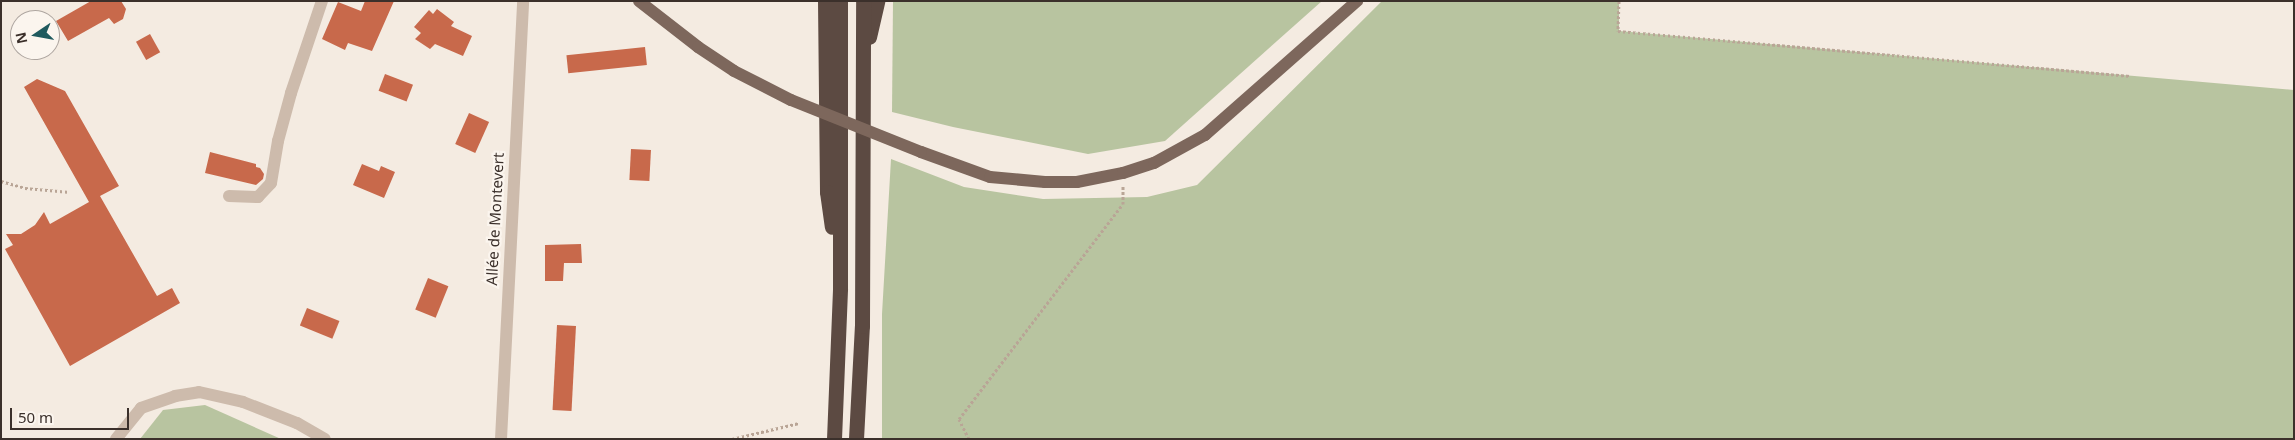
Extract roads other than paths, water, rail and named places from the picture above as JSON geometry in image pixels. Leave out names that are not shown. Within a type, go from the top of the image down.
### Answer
[{"type":"highway","points":[[825,1],[827,192],[840,288]]},
{"type":"highway","points":[[834,439],[840,288],[840,1]]},
{"type":"highway","points":[[856,439],[862,326],[863,1]]},
{"type":"highway","points":[[863,60],[877,1]]},
{"type":"main road","points":[[639,1],[698,48],[734,71],[791,100],[921,152],[990,176],[1045,182],[1077,182],[1123,173],[1167,158],[1205,135],[1357,1]]},
{"type":"street","points":[[229,196],[258,197],[271,184],[278,141],[291,93],[322,1]]},
{"type":"street","name":"Allée de Montevert","points":[[500,439],[522,1]]},
{"type":"street","points":[[116,439],[141,408],[175,396],[199,392],[243,402],[297,423],[325,439]]}]
